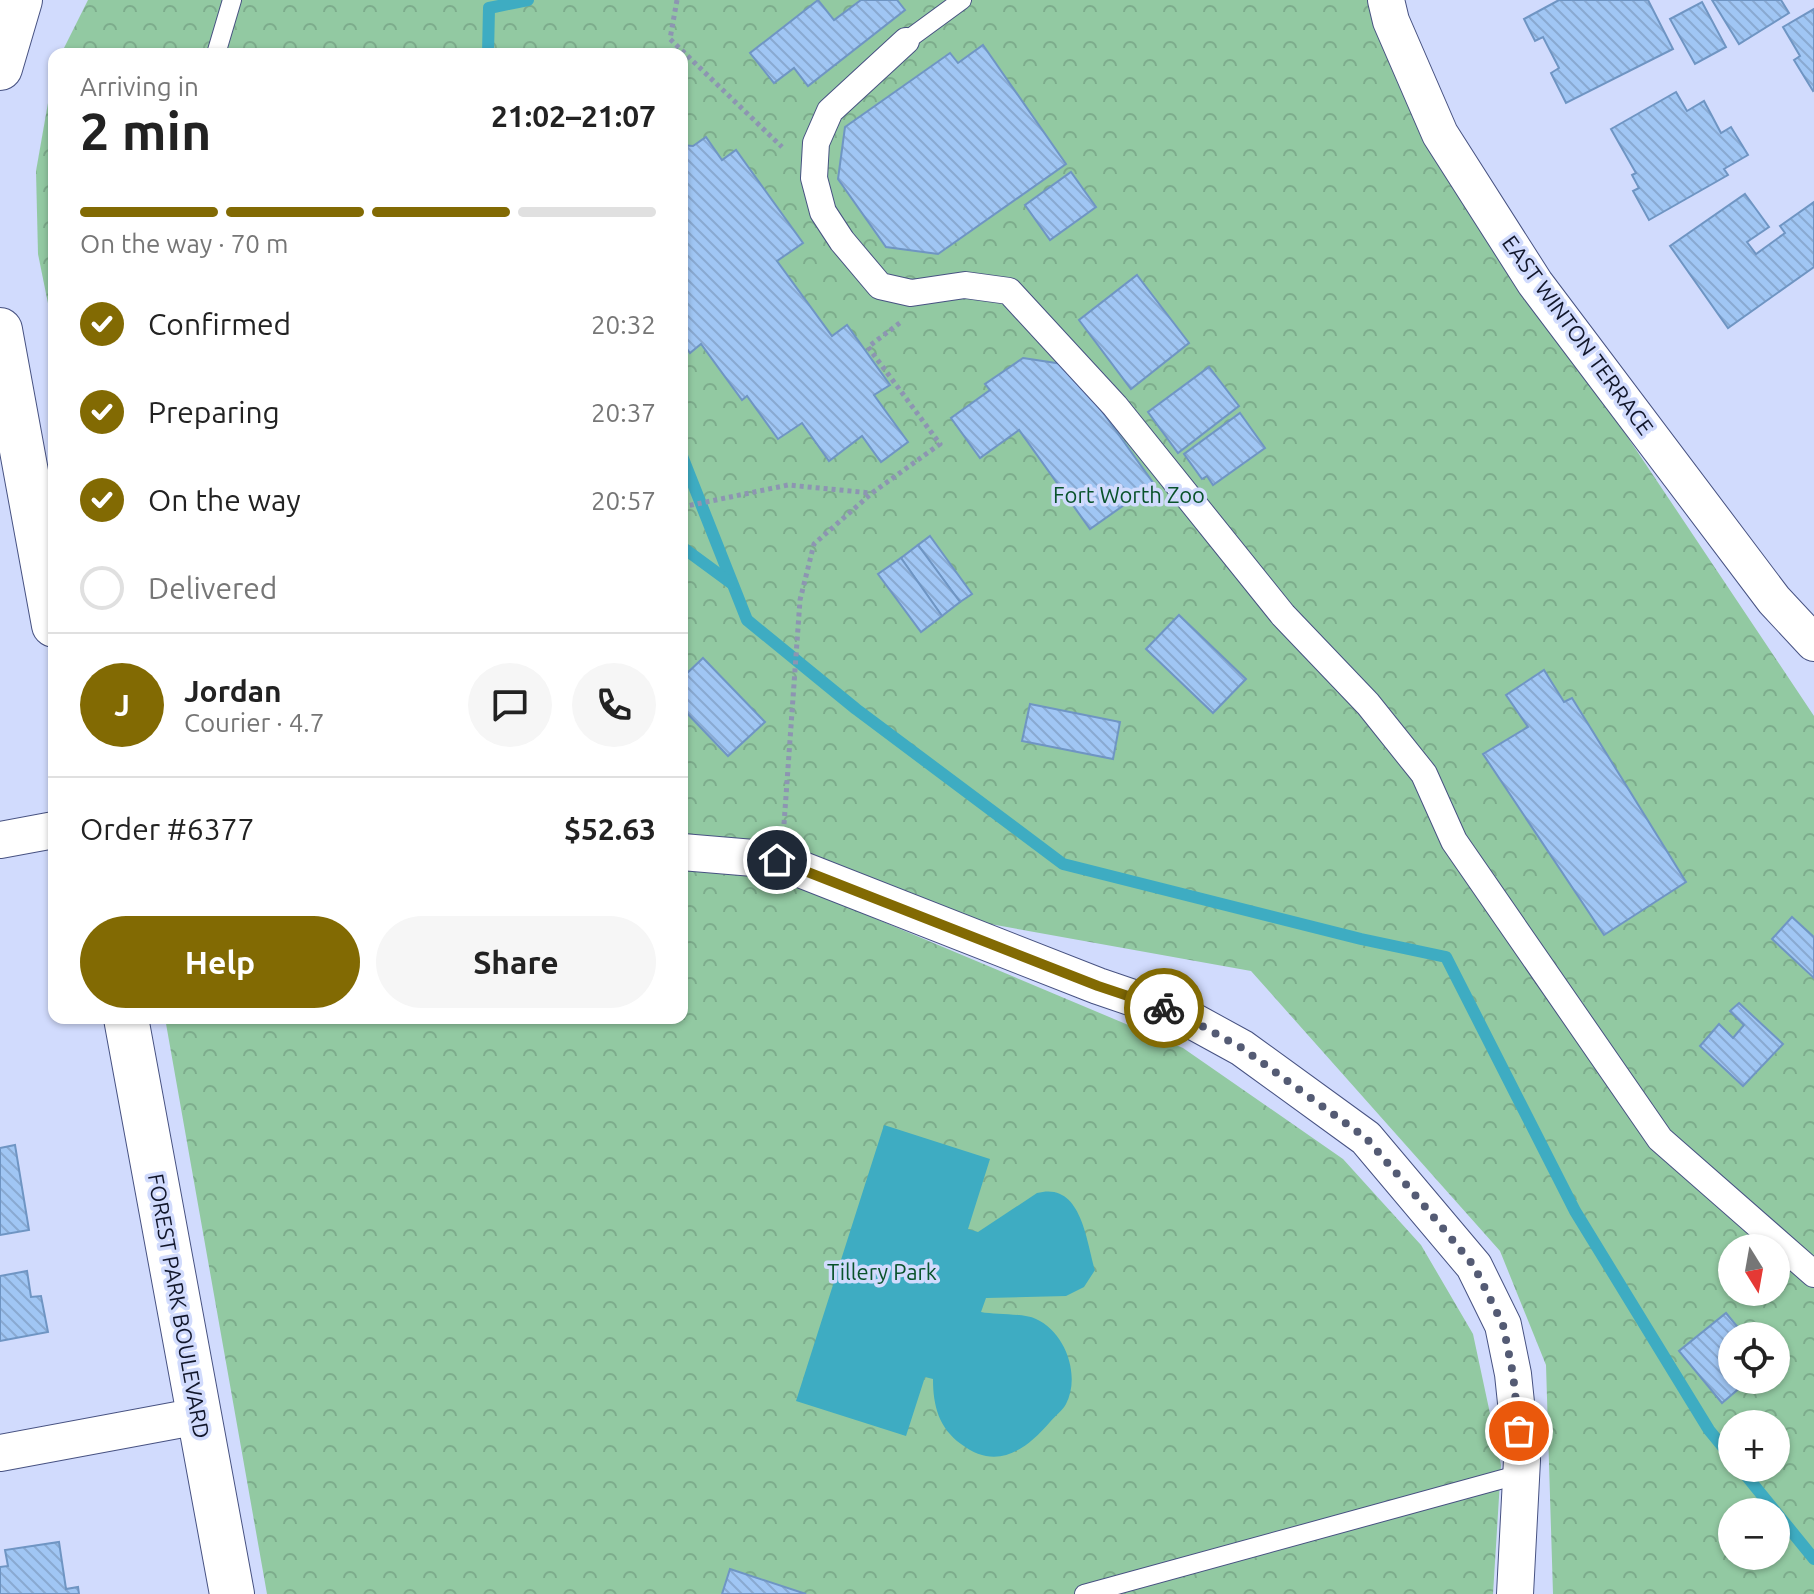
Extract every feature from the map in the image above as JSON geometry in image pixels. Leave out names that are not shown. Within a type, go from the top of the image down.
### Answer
[{"type":"main road","points":[[0,68],[20,0]]},
{"type":"main road","points":[[0,330],[48,592]]},
{"type":"main road","name":"FOREST PARK BOULEVARD","points":[[127,1024],[232,1594]]},
{"type":"street","name":"EAST WINTON TERRACE","points":[[1386,0],[1391,21],[1440,134],[1535,283],[1774,600],[1814,643]]},
{"type":"street","points":[[906,41],[830,111],[816,143],[814,178],[823,212],[842,241],[880,286],[911,293],[965,285],[1009,291],[1115,406],[1283,615],[1368,704],[1424,774],[1454,841],[1660,1139],[1814,1274]]},
{"type":"street","points":[[0,840],[48,831]]},
{"type":"street","points":[[688,853],[777,860],[1098,986],[1180,1014],[1242,1048],[1366,1138],[1474,1266],[1503,1325],[1513,1374],[1521,1474],[1515,1594]]},
{"type":"street","points":[[0,1453],[199,1416]]},
{"type":"lane","points":[[218,48],[232,0]]},
{"type":"lane","points":[[906,41],[962,0]]},
{"type":"lane","points":[[1084,1594],[1521,1474]]},
{"type":"path","points":[[677,0],[670,39],[679,48]]},
{"type":"path","points":[[688,56],[814,178]]},
{"type":"path","points":[[786,808],[800,600],[814,544],[872,493],[940,444],[868,347],[950,287]]},
{"type":"path","points":[[688,506],[788,485],[872,493]]},
{"type":"green space","name":"Fort Worth Zoo","points":[[88,0],[1376,0],[1516,270],[1814,716],[1814,1594],[1553,1594],[1546,1365],[1500,1251],[1251,971],[812,892],[1183,1048],[1343,1159],[1421,1245],[1473,1334],[1501,1465],[1493,1594],[267,1594],[166,1024],[688,1024],[688,48],[64,48]]},
{"type":"green space","points":[[48,103],[48,303],[38,254],[36,171]]},
{"type":"water","points":[[884,1125],[990,1159],[968,1229],[978,1232],[1037,1193],[1052,1192],[1063,1196],[1079,1215],[1095,1270],[1084,1287],[1066,1296],[986,1298],[981,1312],[1031,1317],[1046,1325],[1062,1344],[1071,1368],[1070,1393],[1065,1406],[1030,1441],[1009,1454],[986,1456],[953,1438],[939,1416],[933,1379],[925,1377],[906,1436],[796,1401]]},
{"type":"building","points":[[818,0],[834,20],[861,0],[897,0],[905,10],[808,86],[794,68],[774,83],[750,53]]},
{"type":"building","points":[[1559,0],[1648,0],[1673,49],[1566,103],[1551,73],[1559,68],[1543,37],[1535,41],[1524,19]]},
{"type":"building","points":[[1712,0],[1781,0],[1789,13],[1739,44]]},
{"type":"building","points":[[1702,2],[1726,47],[1695,64],[1670,19]]},
{"type":"building","points":[[1814,9],[1813,91],[1794,60],[1800,56],[1783,27]]},
{"type":"building","points":[[983,45],[1066,164],[938,254],[886,247],[838,179],[845,127],[950,53],[958,63]]},
{"type":"building","points":[[1676,92],[1687,111],[1704,101],[1721,133],[1731,127],[1748,155],[1724,169],[1728,175],[1649,220],[1633,191],[1639,188],[1632,175],[1636,173],[1611,129]]},
{"type":"building","points":[[706,137],[722,160],[736,150],[803,243],[777,261],[832,336],[847,325],[890,385],[874,395],[908,442],[881,462],[862,436],[829,461],[802,423],[778,439],[747,396],[742,400],[701,344],[690,353],[688,350],[688,146],[693,146]]},
{"type":"building","points":[[1071,172],[1096,207],[1050,240],[1025,205]]},
{"type":"building","points":[[1745,194],[1769,227],[1747,242],[1756,254],[1785,233],[1780,226],[1814,202],[1814,267],[1728,328],[1670,246]]},
{"type":"building","points":[[1137,275],[1189,343],[1131,389],[1079,320]]},
{"type":"building","points":[[1023,358],[1069,365],[1154,484],[1090,529],[1019,430],[980,458],[951,418],[990,390],[985,384]]},
{"type":"building","points":[[1209,367],[1239,406],[1178,453],[1148,412]]},
{"type":"building","points":[[1240,413],[1265,448],[1213,485],[1207,476],[1202,479],[1184,454]]},
{"type":"building","points":[[930,536],[972,594],[960,602],[918,545]]},
{"type":"building","points":[[918,545],[960,602],[942,616],[901,558]]},
{"type":"building","points":[[901,558],[942,616],[921,632],[878,574]]},
{"type":"building","points":[[1179,615],[1246,679],[1213,713],[1146,649]]},
{"type":"building","points":[[703,658],[765,722],[728,756],[688,714],[688,672]]},
{"type":"building","points":[[1544,670],[1564,702],[1572,698],[1686,882],[1604,935],[1483,754],[1528,727],[1506,695]]},
{"type":"building","points":[[1030,704],[1120,722],[1113,759],[1022,741]]},
{"type":"building","points":[[1792,917],[1814,937],[1814,978],[1772,939]]},
{"type":"building","points":[[1739,1003],[1783,1044],[1743,1086],[1700,1046],[1719,1024],[1733,1038],[1744,1025],[1730,1011]]},
{"type":"building","points":[[15,1145],[29,1230],[0,1235],[0,1148]]},
{"type":"building","points":[[27,1271],[31,1297],[41,1296],[48,1332],[0,1341],[0,1276]]},
{"type":"building","points":[[1726,1313],[1733,1322],[1718,1322],[1718,1394],[1733,1394],[1722,1403],[1679,1351]]},
{"type":"building","points":[[59,1542],[66,1589],[78,1587],[79,1594],[0,1594],[0,1567],[8,1566],[5,1550]]},
{"type":"building","points":[[730,1569],[806,1594],[722,1594]]},
{"type":"waterway","points":[[488,48],[489,8],[528,0]]},
{"type":"waterway","points":[[688,471],[747,620],[856,709],[1063,864],[1361,939],[1446,957],[1575,1211],[1718,1441]]},
{"type":"waterway","points":[[688,551],[731,583]]},
{"type":"waterway","points":[[1751,1482],[1814,1559]]},
{"type":"way so far","points":[[1164,1008],[1242,1048],[1366,1138],[1422,1203],[1474,1266],[1503,1325],[1513,1374],[1519,1431]]},
{"type":"route","points":[[777,860],[1098,986],[1164,1008]]},
{"type":"park label","name":"Tillery Park","points":[[882,1272]]}]
